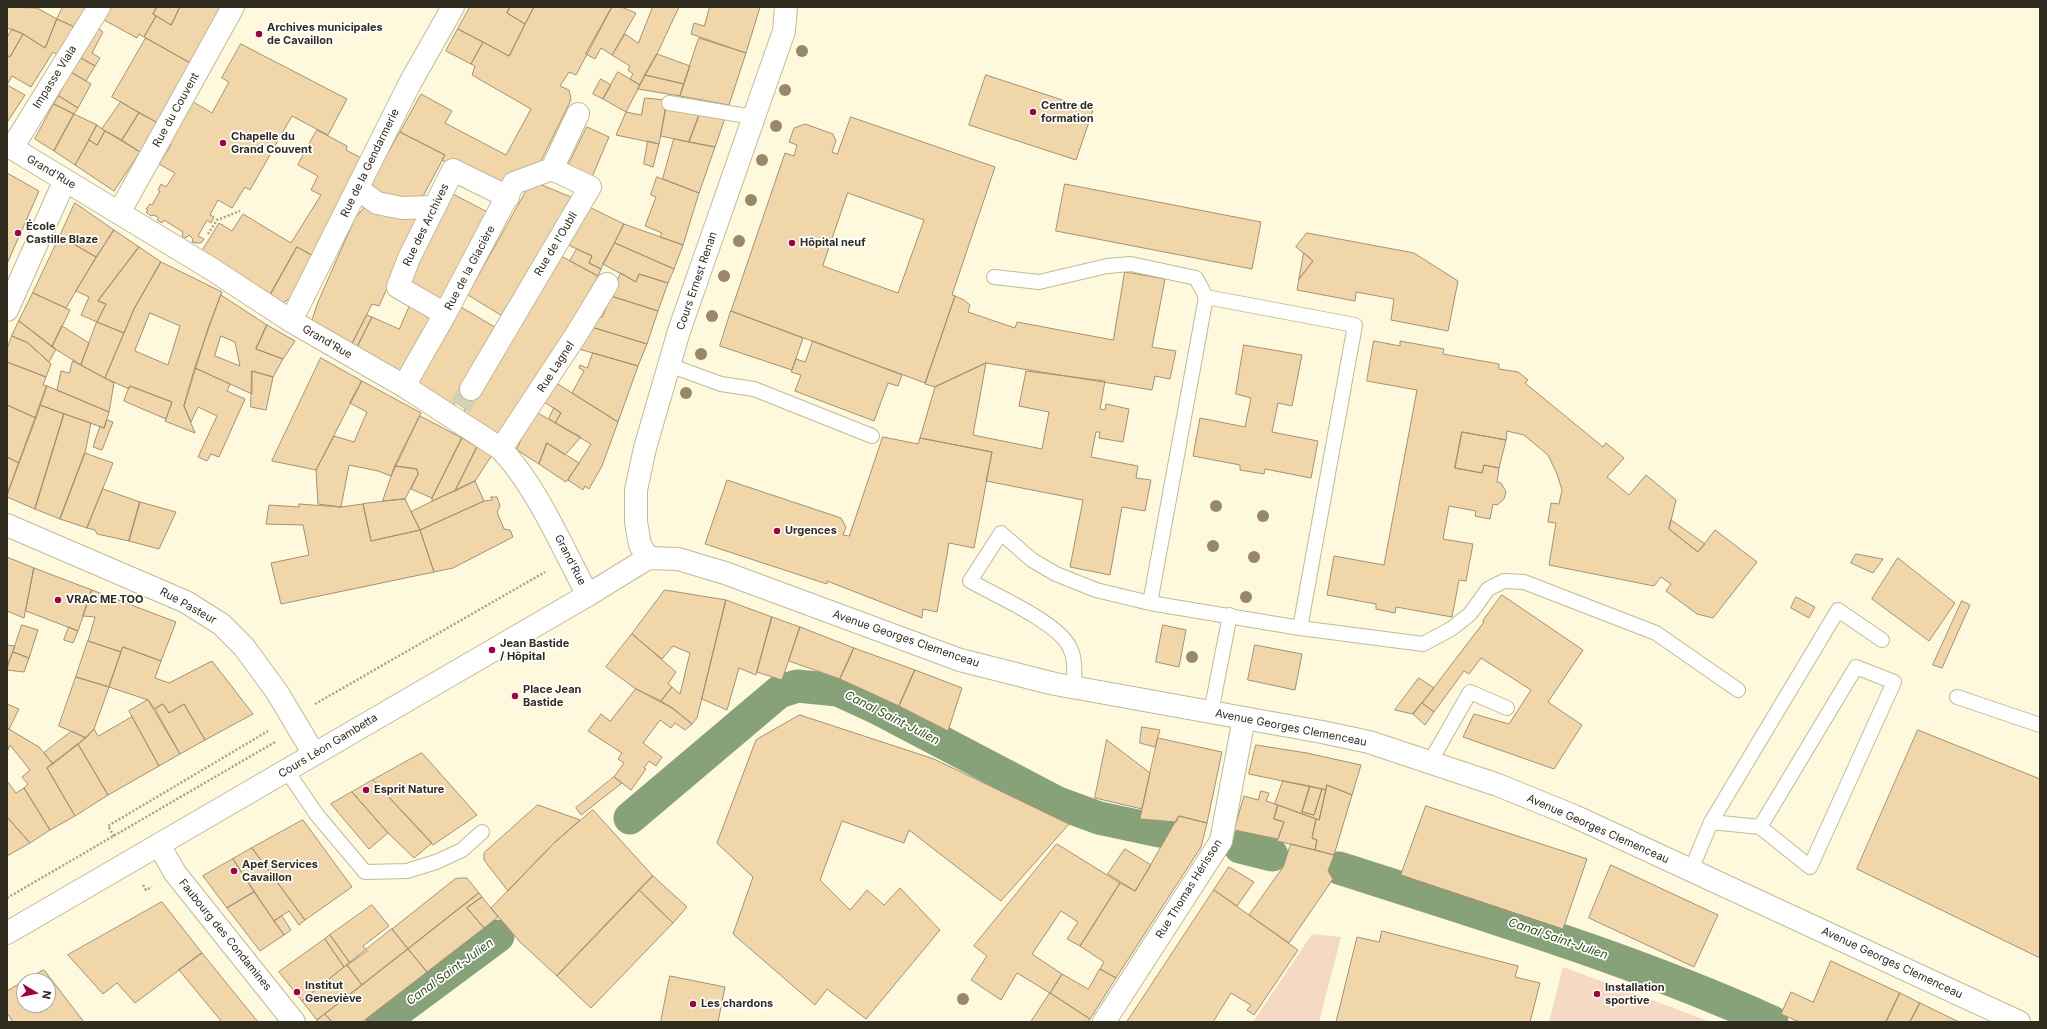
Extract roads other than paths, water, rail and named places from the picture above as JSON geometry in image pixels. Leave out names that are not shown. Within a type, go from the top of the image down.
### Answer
[{"type":"street","name":"Impasse Viala","points":[[9,146],[99,7]]},
{"type":"street","name":"Rue du Couvent","points":[[119,213],[233,7]]},
{"type":"street","name":"Rue de la Gendarmerie","points":[[291,321],[410,83],[453,7]]},
{"type":"street","name":"Cours Ernest Renan","points":[[648,558],[640,545],[637,529],[636,490],[645,448],[669,365],[753,117],[784,32],[786,7]]},
{"type":"street","points":[[552,169],[578,114]]},
{"type":"street","name":"Grand'Rue","points":[[9,146],[193,258],[291,321],[404,386],[461,404],[509,457],[532,492],[588,595]]},
{"type":"street","name":"Rue de la Glacière","points":[[404,386],[445,314],[508,197],[514,183],[552,169]]},
{"type":"street","name":"Rue de l'Oubli","points":[[461,404],[590,188],[552,169]]},
{"type":"street","name":"Rue des Archives","points":[[445,314],[398,287],[409,258],[453,170],[508,197]]},
{"type":"street","points":[[7,310],[65,180]]},
{"type":"street","points":[[358,188],[377,203],[402,208],[435,207]]},
{"type":"street","name":"Rue Lagnel","points":[[501,449],[576,336],[607,284]]},
{"type":"street","name":"Rue Pasteur","points":[[7,525],[186,602],[221,624],[244,647],[265,675],[277,692],[291,718],[314,754]]},
{"type":"street","name":"Cours Léon Gambetta","points":[[7,933],[588,595],[648,558]]},
{"type":"street","name":"Avenue Georges Clemenceau","points":[[648,558],[678,559],[698,565],[960,660],[1074,688],[1369,742],[1498,785],[1567,814],[1691,870],[2019,1022]]},
{"type":"street","name":"Rue Thomas Hérisson","points":[[1104,1022],[1221,841],[1244,718]]},
{"type":"street","name":"Faubourg des Condamines","points":[[158,845],[175,873],[294,1022]]},
{"type":"lane","points":[[669,103],[753,117]]},
{"type":"lane","points":[[994,277],[1039,282],[1107,266],[1131,264],[1196,278],[1206,297],[1150,603]]},
{"type":"lane","points":[[1206,297],[1356,325],[1300,628]]},
{"type":"lane","points":[[669,365],[722,384],[754,389],[872,436]]},
{"type":"lane","points":[[1074,688],[1074,661],[1070,648],[1054,628],[970,581],[1001,533],[1032,560],[1056,574],[1096,590],[1150,603],[1230,615],[1300,628],[1423,644],[1451,629],[1470,614],[1488,589],[1504,581],[1524,582],[1656,633],[1738,690]]},
{"type":"lane","points":[[1691,870],[1711,822],[1838,610],[1882,640]]},
{"type":"lane","points":[[1211,712],[1230,615]]},
{"type":"lane","points":[[1711,822],[1760,827],[1810,867],[1894,682],[1856,667],[1760,827]]},
{"type":"lane","points":[[1430,762],[1470,692],[1507,708]]},
{"type":"lane","points":[[1957,696],[2040,725]]},
{"type":"lane","points":[[287,771],[317,815],[365,872],[407,871],[436,862],[462,850],[482,832]]},
{"type":"waterway","name":"Canal Saint-Julien","points":[[630,818],[779,692],[797,686],[838,690],[875,707],[1058,803],[1099,818],[1160,831]]},
{"type":"waterway","name":"Canal Saint-Julien","points":[[1240,847],[1272,855]]},
{"type":"waterway","name":"Canal Saint-Julien","points":[[1339,868],[1612,958],[1719,999],[1772,1022]]},
{"type":"waterway","name":"Canal Saint-Julien","points":[[382,1022],[498,936]]},
{"type":"tunnel","points":[[460,406],[471,389]]},
{"type":"place","name":"Archives municipales de Cavaillon","points":[[259,34]]},
{"type":"place","name":"Centre de formation","points":[[1033,112]]},
{"type":"place","name":"Chapelle du Grand Couvent","points":[[223,143]]},
{"type":"place","name":"École Castille Blaze","points":[[18,233]]},
{"type":"place","name":"Hôpital neuf","points":[[792,243]]},
{"type":"place","name":"Urgences","points":[[777,531]]},
{"type":"place","name":"VRAC ME TOO","points":[[58,600]]},
{"type":"place","name":"Jean Bastide / Hôpital","points":[[492,650]]},
{"type":"place","name":"Place Jean Bastide","points":[[515,696]]},
{"type":"place","name":"Esprit Nature","points":[[366,790]]},
{"type":"place","name":"Apef Services Cavaillon","points":[[234,871]]},
{"type":"place","name":"Institut Geneviève","points":[[297,992]]},
{"type":"place","name":"Installation sportive","points":[[1597,994]]},
{"type":"place","name":"Les chardons","points":[[693,1004]]}]
